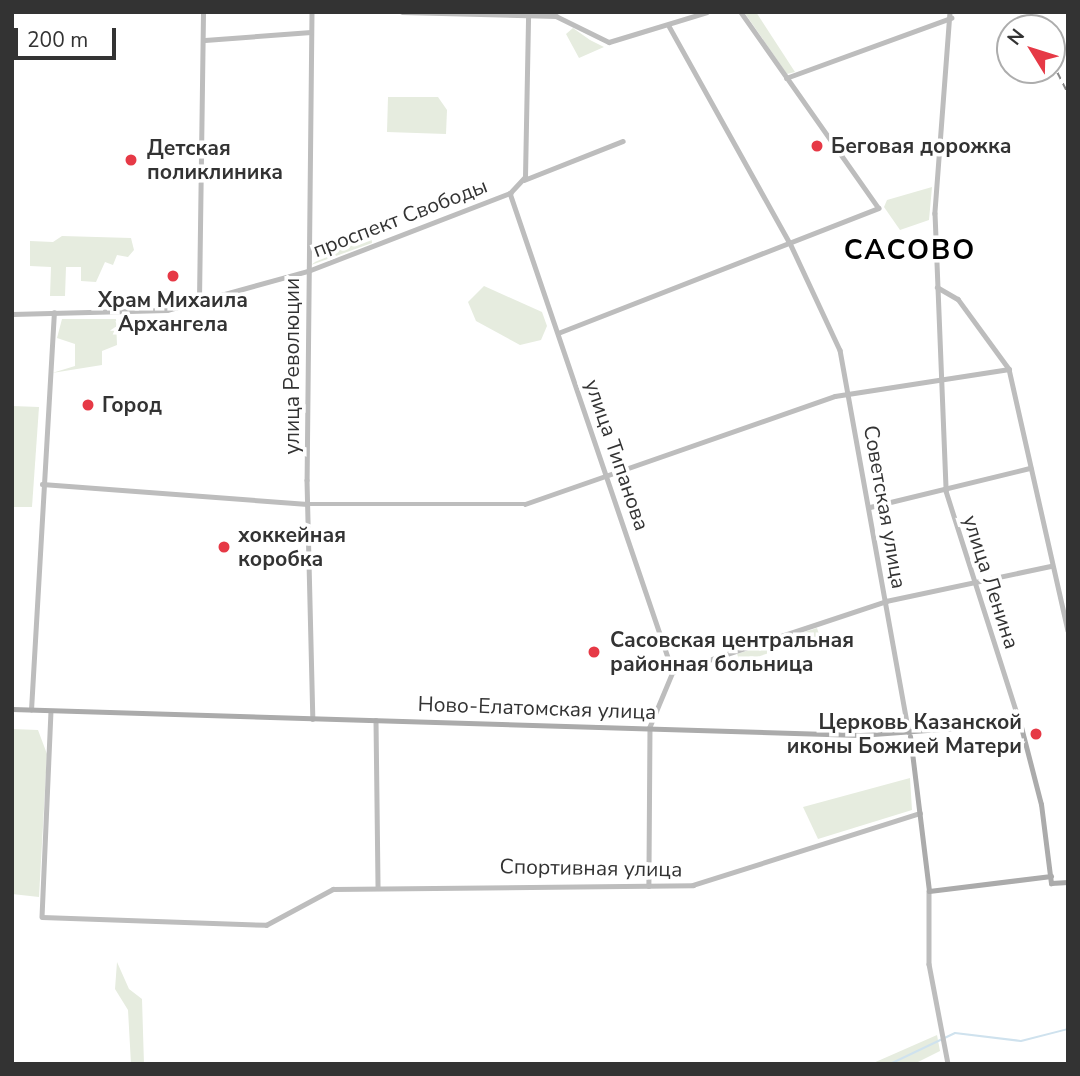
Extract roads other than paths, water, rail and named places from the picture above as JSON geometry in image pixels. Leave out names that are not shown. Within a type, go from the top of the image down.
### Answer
[{"type":"main road","name":"Ново-Елатомская улица","points":[[12,709],[910,736],[1020,723]]},
{"type":"main road","name":"улица Ленина","points":[[1020,723],[1041,804],[1051,879]]},
{"type":"main road","name":"Советская улица","points":[[910,736],[929,891]]},
{"type":"main road","points":[[929,891],[1051,879],[1068,882]]},
{"type":"street","points":[[199,300],[205,40],[203,12]]},
{"type":"street","name":"улица Революции","points":[[312,12],[307,504],[313,720]]},
{"type":"street","points":[[402,12],[562,17],[609,42],[669,26],[707,12]]},
{"type":"street","points":[[558,333],[878,208],[740,12]]},
{"type":"street","points":[[786,78],[951,15]]},
{"type":"street","name":"улица Ленина","points":[[951,15],[935,206],[937,379],[946,491],[1020,723]]},
{"type":"street","points":[[524,180],[528,16]]},
{"type":"street","name":"Советская улица","points":[[669,26],[790,243],[840,350],[910,736]]},
{"type":"street","points":[[205,40],[311,32]]},
{"type":"street","points":[[510,193],[524,180],[623,141]]},
{"type":"street","name":"проспект Свободы","points":[[12,314],[154,312],[308,271],[510,193]]},
{"type":"street","name":"улица Типанова","points":[[510,193],[673,672]]},
{"type":"street","points":[[937,286],[958,299],[1009,369],[1051,566],[1068,630]]},
{"type":"street","points":[[31,710],[54,313]]},
{"type":"street","points":[[42,485],[307,504],[525,504],[849,392],[1009,369]]},
{"type":"street","points":[[870,507],[946,491],[1030,468]]},
{"type":"street","points":[[649,886],[650,727],[673,672],[886,601],[1051,566]]},
{"type":"street","name":"Спортивная улица","points":[[51,711],[42,917],[266,925],[332,889],[649,886],[707,882],[920,813]]},
{"type":"street","points":[[376,720],[378,887]]},
{"type":"street","name":"Советская улица","points":[[929,891],[929,964],[948,1064]]},
{"type":"waterway","points":[[890,1064],[955,1033],[1021,1041],[1068,1029]]},
{"type":"railway","points":[[1063,84],[1068,93]]},
{"type":"place","name":"Беговая дорожка","points":[[817,146]]},
{"type":"place","name":"Детская поликлиника","points":[[131,160]]},
{"type":"place","name":"Храм Михаила Архангела","points":[[173,276]]},
{"type":"place","name":"Город","points":[[88,405]]},
{"type":"place","name":"хоккейная коробка","points":[[224,547]]},
{"type":"place","name":"Сасовская центральная районная больница","points":[[594,652]]},
{"type":"place","name":"Церковь Казанской иконы Божией Матери","points":[[1036,734]]},
{"type":"district","name":"САСОВО","points":[[910,250]]}]
